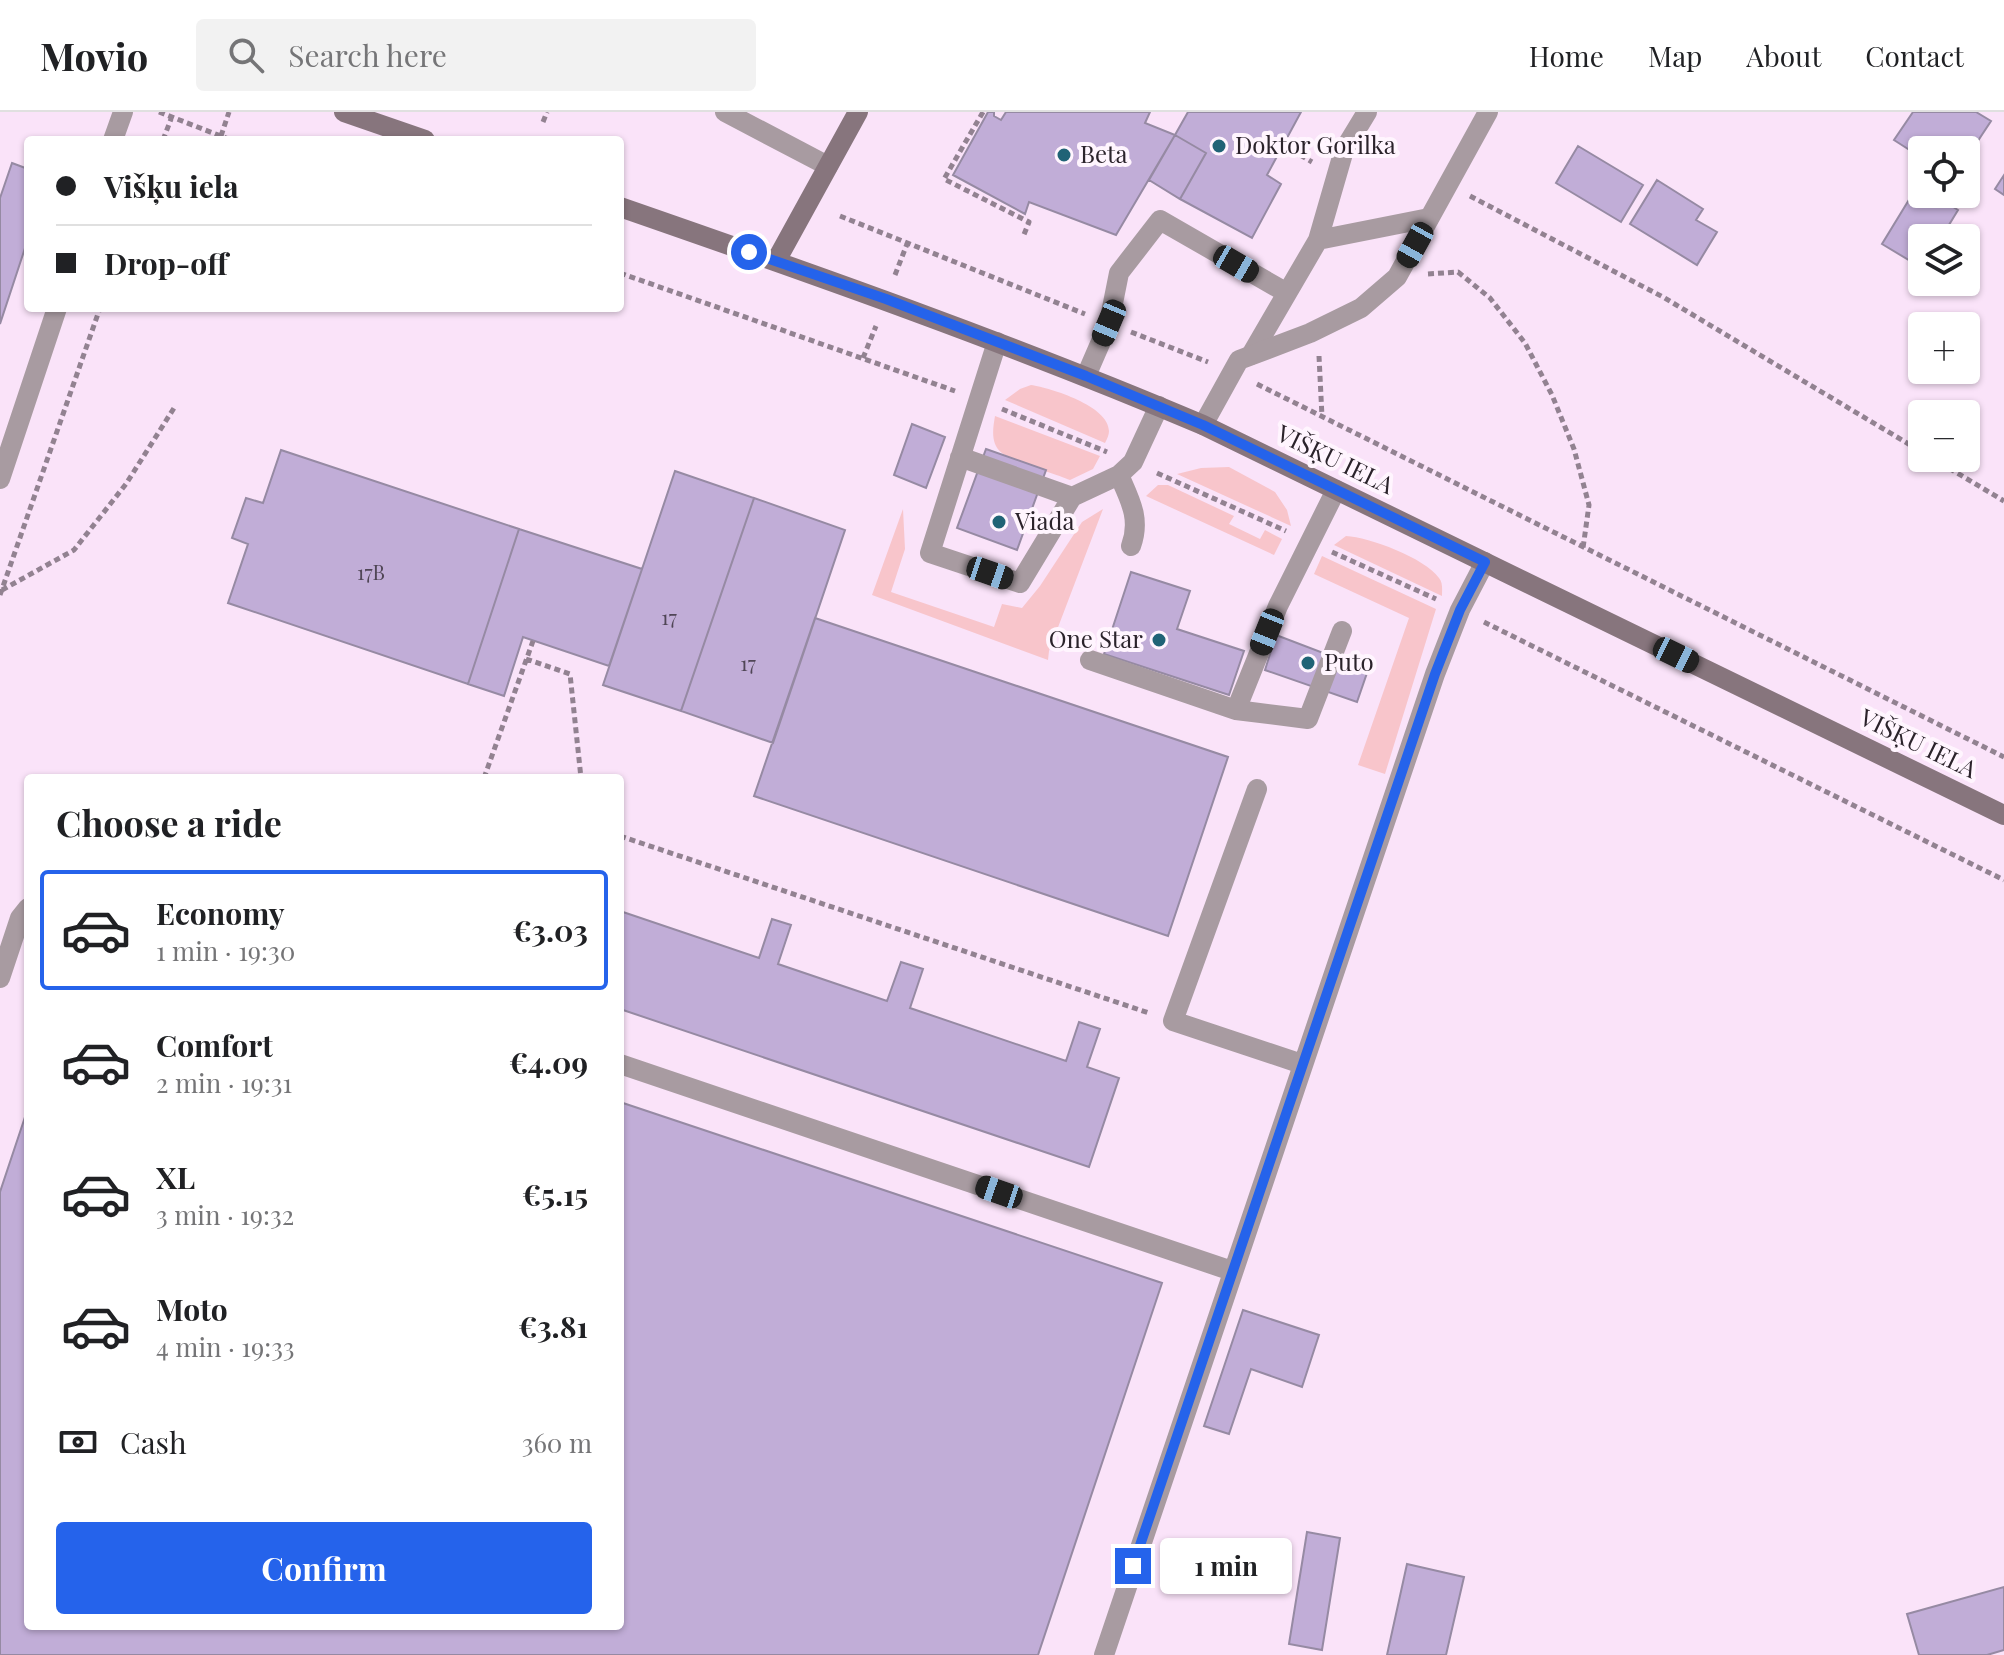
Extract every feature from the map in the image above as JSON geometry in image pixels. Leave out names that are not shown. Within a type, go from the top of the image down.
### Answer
[{"type":"street","points":[[114,136],[123,112]]},
{"type":"street","points":[[344,112],[413,136]]},
{"type":"street","points":[[725,112],[828,166]]},
{"type":"street","points":[[776,261],[858,112]]},
{"type":"street","points":[[1251,355],[1318,240],[1344,150],[1367,112]]},
{"type":"street","points":[[1203,425],[1239,360],[1317,330],[1361,308],[1400,272],[1488,112]]},
{"type":"street","name":"VIŠĶU IELA","points":[[624,208],[997,342],[1203,425],[2004,815]]},
{"type":"street","points":[[1318,240],[1429,218]]},
{"type":"street","points":[[1086,376],[1109,323],[1119,273],[1160,220],[1287,293]]},
{"type":"street","points":[[0,479],[56,312]]},
{"type":"street","points":[[997,342],[930,553],[1020,583],[1072,497],[1119,475],[1133,462],[1159,406]]},
{"type":"street","points":[[960,457],[1072,497]]},
{"type":"street","points":[[1119,475],[1137,516],[1131,546]]},
{"type":"street","points":[[1236,710],[1278,606],[1336,490]]},
{"type":"street","points":[[1104,1655],[1435,674],[1460,610],[1485,562]]},
{"type":"street","points":[[1090,660],[1236,710],[1308,719],[1342,631]]},
{"type":"street","points":[[1257,789],[1173,1021],[1302,1064]]},
{"type":"street","points":[[0,978],[24,913]]},
{"type":"street","points":[[624,1065],[1232,1271]]},
{"type":"path","points":[[159,112],[221,136],[229,112]]},
{"type":"path","points":[[543,122],[547,112]]},
{"type":"path","points":[[983,112],[944,179],[1029,222],[1023,237]]},
{"type":"path","points":[[165,136],[171,119]]},
{"type":"path","points":[[1283,145],[1299,154]]},
{"type":"path","points":[[1448,185],[1663,297],[1908,444]]},
{"type":"path","points":[[840,216],[1232,372],[2004,757]]},
{"type":"path","points":[[895,275],[907,244]]},
{"type":"path","points":[[1400,272],[1420,275],[1458,272],[1490,298],[1525,343],[1552,395],[1574,449],[1589,505],[1583,548]]},
{"type":"path","points":[[1,593],[99,312]]},
{"type":"path","points":[[863,358],[876,326]]},
{"type":"path","points":[[1317,330],[1322,418]]},
{"type":"path","points":[[1,593],[74,550],[126,484],[174,408]]},
{"type":"path","points":[[1955,472],[2004,501]]},
{"type":"path","points":[[485,774],[533,641]]},
{"type":"path","points":[[526,659],[570,674],[581,774]]},
{"type":"path","points":[[624,837],[1173,1021]]},
{"type":"shaded area","points":[[1031,385],[1064,394],[1090,406],[1106,422],[1109,431],[1105,443],[1005,400]]},
{"type":"shaded area","points":[[995,416],[1100,456],[1093,469],[1070,480],[1024,463],[998,449],[993,436]]},
{"type":"shaded area","points":[[1229,467],[1275,492],[1287,510],[1291,526],[1177,474],[1201,468]]},
{"type":"shaded area","points":[[1158,485],[1168,485],[1234,516],[1229,524],[1260,539],[1265,530],[1282,539],[1274,555],[1146,496]]},
{"type":"shaded area","points":[[903,509],[905,549],[891,592],[994,627],[1002,604],[1022,608],[1082,522],[1103,509],[1048,660],[872,595]]},
{"type":"shaded area","points":[[1346,536],[1382,544],[1422,563],[1440,580],[1442,596],[1334,545]]},
{"type":"shaded area","points":[[1322,556],[1436,609],[1385,774],[1358,765],[1409,618],[1314,574]]},
{"type":"building","name":"Beta","points":[[988,112],[994,112],[994,116],[1001,120],[1006,112],[1150,112],[1145,123],[1175,135],[1116,235],[1029,202],[1025,214],[953,175]]},
{"type":"building","points":[[1188,112],[1301,112],[1267,175],[1281,184],[1252,238],[1180,199],[1206,153],[1175,135]]},
{"type":"building","points":[[1913,112],[1976,112],[1991,121],[1980,138],[1908,136],[1908,149],[1894,140]]},
{"type":"building","points":[[1175,135],[1206,153],[1180,199],[1149,180]]},
{"type":"building","points":[[1578,146],[1643,185],[1621,222],[1556,183]]},
{"type":"building","points":[[12,163],[24,168],[24,251],[0,324],[0,198]]},
{"type":"building","points":[[2004,175],[2004,195],[1995,189]]},
{"type":"building","points":[[1657,180],[1703,209],[1696,220],[1717,232],[1697,265],[1630,224]]},
{"type":"building","points":[[1908,201],[1908,208],[1958,210],[1950,224],[1908,224],[1908,260],[1882,244]]},
{"type":"building","points":[[912,424],[945,437],[926,488],[894,475]]},
{"type":"building","points":[[986,449],[1046,470],[1017,550],[957,528]]},
{"type":"building","points":[[281,450],[519,529],[468,684],[228,603],[248,544],[232,538],[246,498],[263,503]]},
{"type":"building","points":[[675,471],[754,498],[681,711],[603,685]]},
{"type":"building","points":[[754,498],[845,530],[773,743],[681,711]]},
{"type":"building","points":[[519,529],[642,569],[609,666],[523,637],[504,696],[468,684]]},
{"type":"building","name":"One Star","points":[[1131,572],[1190,591],[1177,629],[1244,651],[1229,695],[1104,654]]},
{"type":"building","points":[[815,618],[1228,757],[1168,936],[754,796]]},
{"type":"building","name":"Puto","points":[[1276,635],[1368,670],[1357,702],[1265,670]]},
{"type":"building","points":[[624,912],[759,958],[772,919],[791,925],[778,964],[887,1001],[901,962],[923,969],[910,1008],[1066,1061],[1079,1022],[1100,1029],[1087,1067],[1119,1078],[1089,1167],[624,1010]]},
{"type":"building","points":[[624,1103],[1162,1283],[1038,1655],[0,1655],[0,1192],[24,1120],[24,1630],[624,1630]]},
{"type":"building","points":[[1243,1310],[1319,1335],[1302,1387],[1251,1369],[1229,1434],[1204,1426]]},
{"type":"building","points":[[1307,1532],[1340,1538],[1322,1650],[1289,1644]]},
{"type":"building","points":[[1407,1564],[1464,1577],[1446,1655],[1387,1655]]},
{"type":"building","points":[[2004,1587],[2004,1650],[1987,1655],[1919,1655],[1907,1614]]},
{"type":"place","name":"Doktor Gorilka","points":[[1219,146]]},
{"type":"place","name":"Beta","points":[[1064,155]]},
{"type":"place","name":"Viada","points":[[999,522]]},
{"type":"place","name":"One Star","points":[[1159,640]]},
{"type":"place","name":"Puto","points":[[1308,663]]},
{"type":"route","points":[[749,252],[886,299],[1203,425],[1485,562],[1460,610],[1435,674],[1133,1566]]}]
